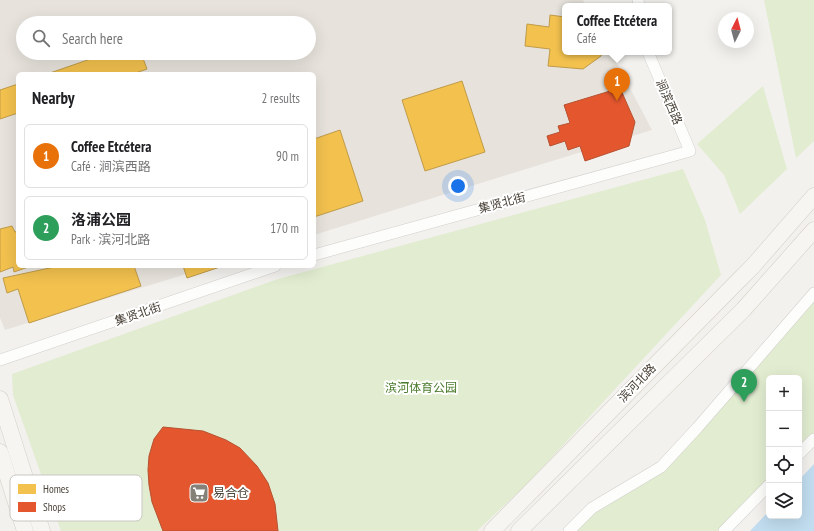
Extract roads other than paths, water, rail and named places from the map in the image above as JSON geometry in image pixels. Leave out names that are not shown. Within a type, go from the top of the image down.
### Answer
[{"type":"main road","name":"滨河北路","points":[[492,531],[753,266],[814,196]]},
{"type":"main road","name":"滨河北路","points":[[519,531],[743,310],[814,230]]},
{"type":"main road","points":[[0,398],[24,475]]},
{"type":"main road","points":[[0,452],[10,484]]},
{"type":"main road","points":[[22,521],[25,531]]},
{"type":"main road","points":[[39,521],[42,531]]},
{"type":"street","name":"涧滨西路","points":[[649,55],[690,151]]},
{"type":"street","name":"集贤北街","points":[[316,254],[690,151]]},
{"type":"street","name":"集贤北街","points":[[0,360],[269,268]]},
{"type":"street","points":[[569,531],[592,508],[661,467],[698,427],[814,293]]},
{"type":"street","points":[[802,451],[814,439]]},
{"type":"street","points":[[724,531],[766,488]]},
{"type":"water","points":[[814,464],[814,531],[750,531],[766,514],[766,519],[802,519],[802,477]]},
{"type":"place","name":"Coffee Etcétera","points":[[617,101]]},
{"type":"place","name":"洛浦公园","points":[[744,402]]},
{"type":"place","name":"易合仓","points":[[199,493]]},
{"type":"park label","name":"滨河体育公园","points":[[421,388]]}]
